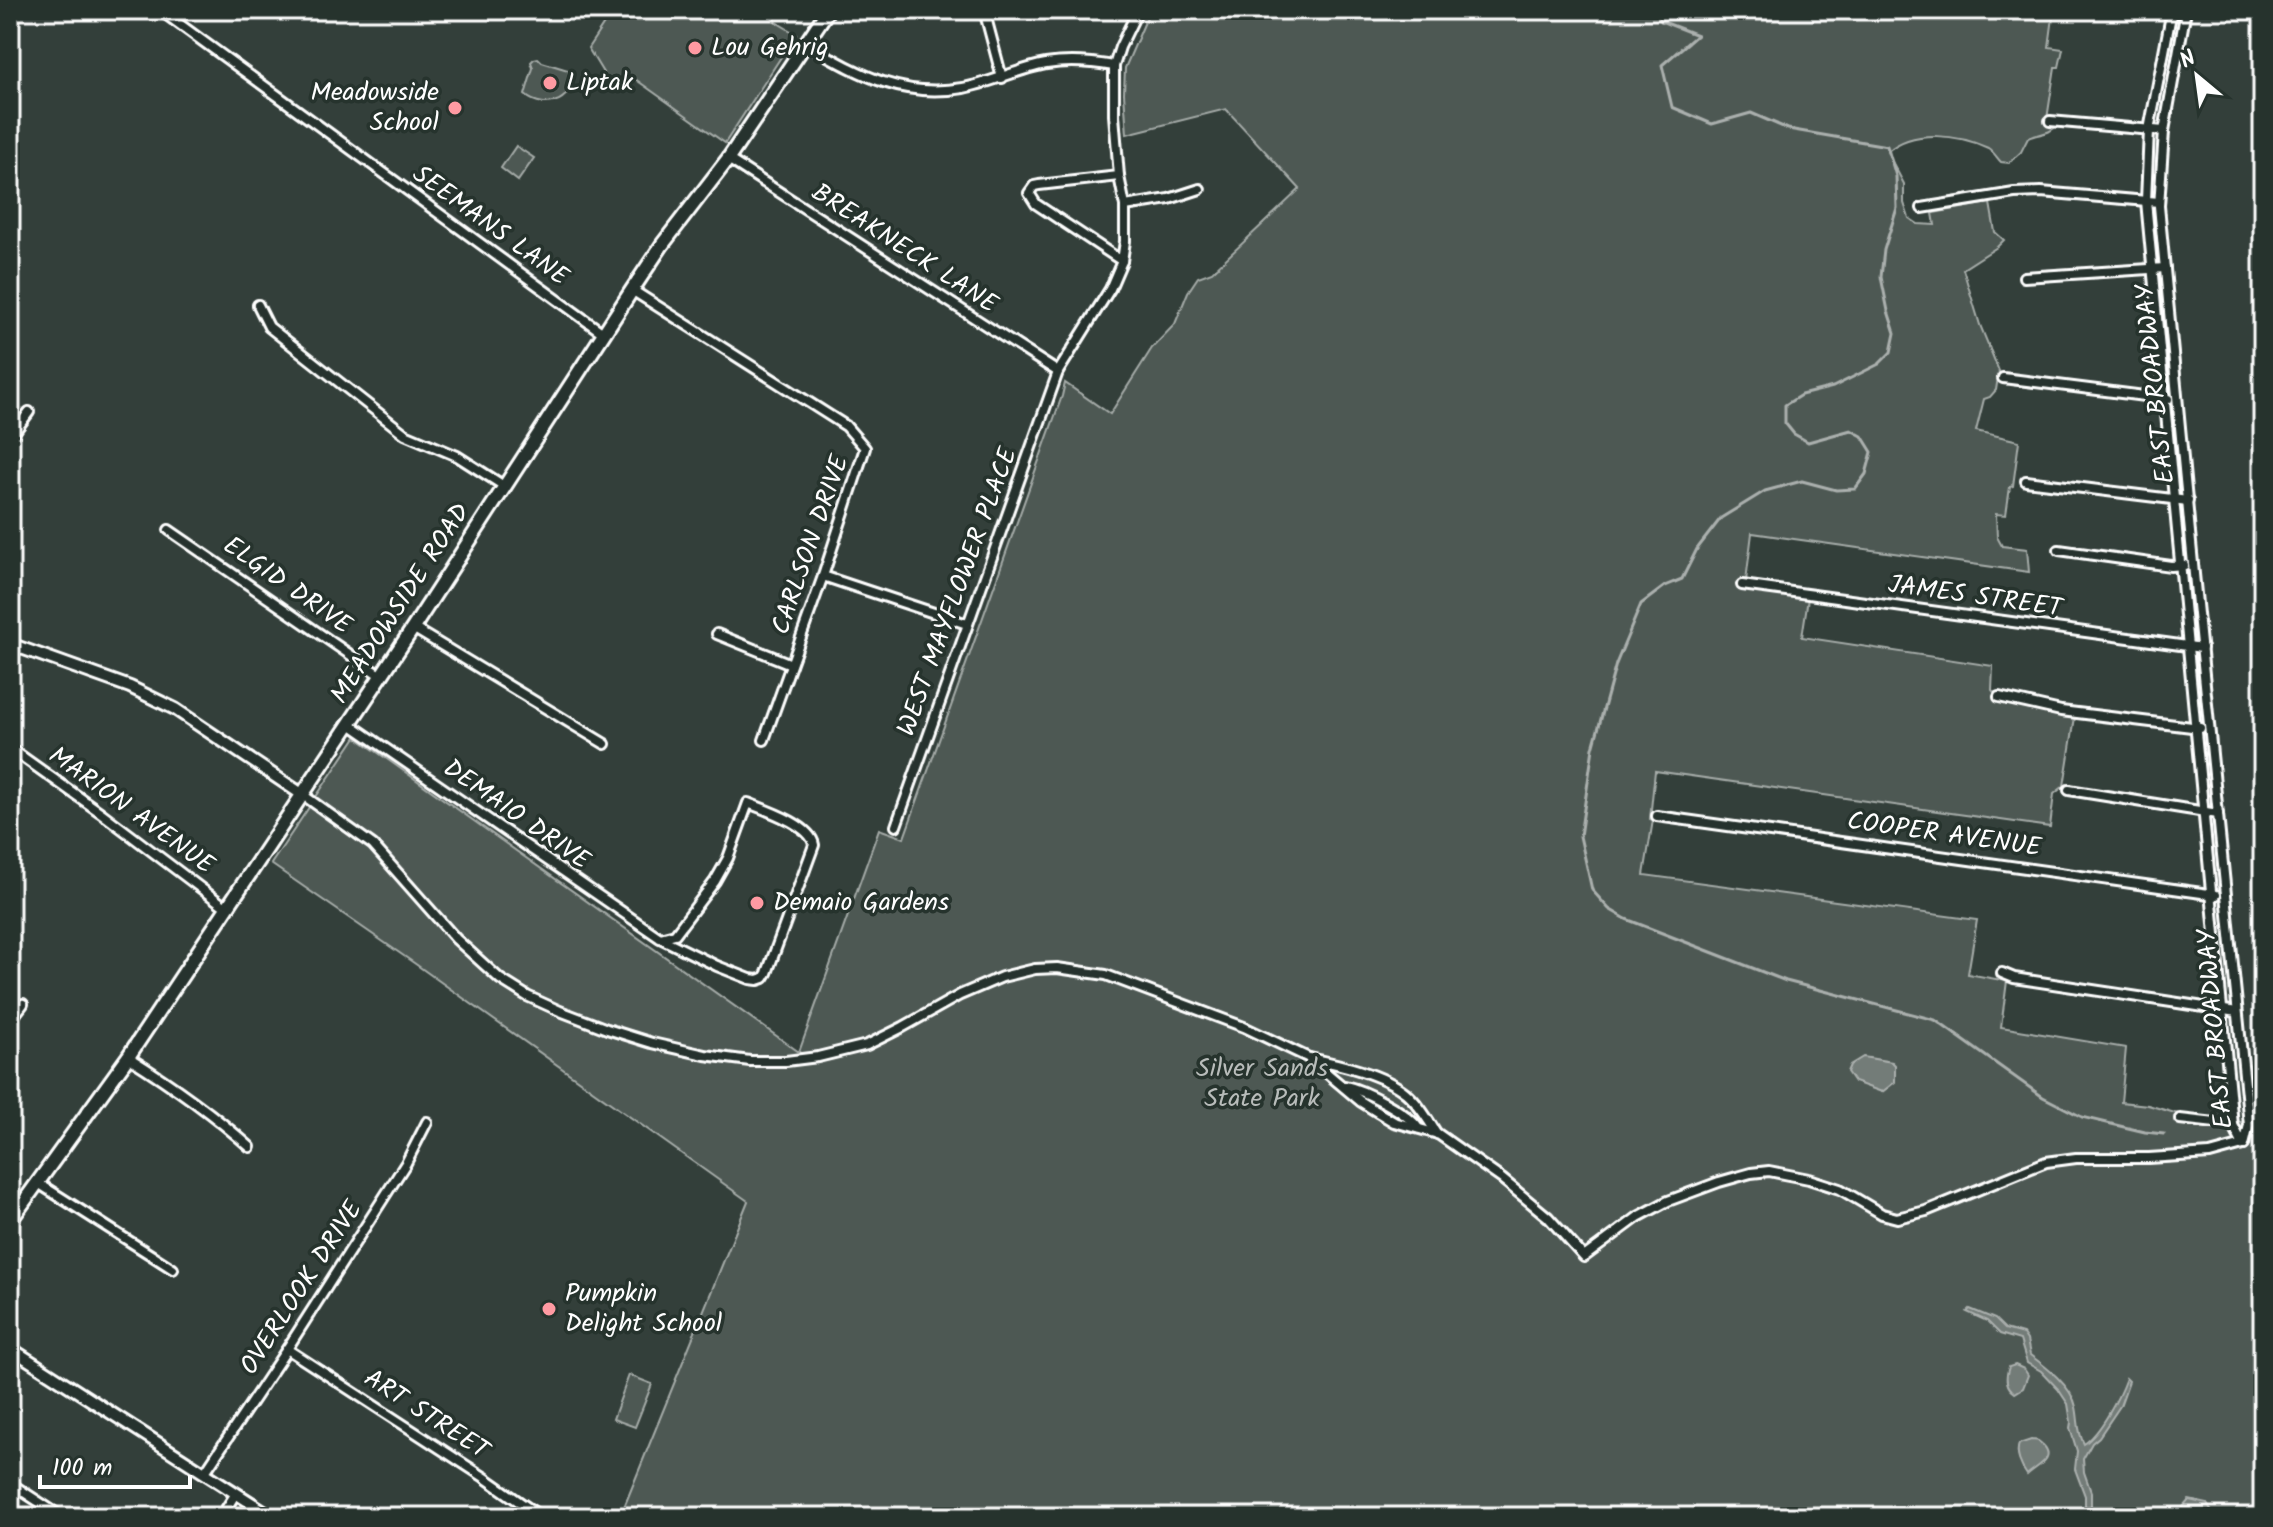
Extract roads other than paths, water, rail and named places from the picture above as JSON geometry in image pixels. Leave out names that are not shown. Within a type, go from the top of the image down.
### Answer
[{"type":"main road","name":"MEADOWSIDE ROAD","points":[[10,1221],[15,1205],[38,1183],[128,1057],[350,724],[662,245],[728,159],[828,10]]},
{"type":"street","name":"SEEMANS LANE","points":[[160,10],[603,333]]},
{"type":"street","points":[[984,10],[1002,78]]},
{"type":"street","points":[[1119,176],[1039,185],[1029,193],[1036,204],[1122,261],[1125,206],[1114,115],[1114,66],[1138,10]]},
{"type":"street","points":[[2157,10],[2185,12]]},
{"type":"street","name":"EAST BROADWAY","points":[[2172,11],[2149,130],[2146,201],[2233,1125],[2243,1145]]},
{"type":"street","name":"EAST BROADWAY","points":[[2185,12],[2164,131],[2159,202],[2249,1125],[2243,1145]]},
{"type":"street","points":[[806,44],[870,79],[928,90],[961,89],[1045,64],[1084,62],[1114,66]]},
{"type":"street","points":[[2050,121],[2164,131]]},
{"type":"street","name":"BREAKNECK LANE","points":[[728,159],[1058,372]]},
{"type":"street","points":[[1125,206],[1169,199],[1200,189]]},
{"type":"street","points":[[1922,208],[2014,193],[2041,192],[2159,202]]},
{"type":"street","name":"WEST MAYFLOWER PLACE","points":[[896,826],[1058,372],[1110,289],[1122,261]]},
{"type":"street","points":[[2024,277],[2165,268]]},
{"type":"street","name":"CARLSON DRIVE","points":[[632,290],[846,426],[865,448],[764,740]]},
{"type":"street","points":[[258,305],[269,327],[405,434],[457,456],[504,486]]},
{"type":"street","points":[[2003,378],[2177,400]]},
{"type":"street","points":[[10,438],[29,412]]},
{"type":"street","points":[[2026,481],[2188,501]]},
{"type":"street","name":"ELGID DRIVE","points":[[169,530],[381,676]]},
{"type":"street","points":[[2059,550],[2171,566],[2193,564]]},
{"type":"street","points":[[823,576],[967,624]]},
{"type":"street","name":"JAMES STREET","points":[[1742,585],[2202,648]]},
{"type":"street","points":[[413,628],[605,744]]},
{"type":"street","points":[[717,634],[791,664]]},
{"type":"street","points":[[10,644],[130,687],[175,709],[373,845],[456,939],[500,979],[560,1011],[652,1043],[750,1061],[818,1057],[867,1045],[987,982],[1025,971],[1057,968],[1106,975],[1244,1027],[1309,1058],[1378,1077],[1402,1090],[1438,1134]]},
{"type":"street","points":[[1999,697],[2061,711],[2209,729]]},
{"type":"street","name":"DEMAIO DRIVE","points":[[350,724],[660,938],[750,979],[764,978],[814,845],[813,837],[807,831],[748,803],[728,858],[715,881],[675,934],[660,938]]},
{"type":"street","name":"MARION AVENUE","points":[[10,748],[227,908]]},
{"type":"street","points":[[2069,790],[2218,814]]},
{"type":"street","name":"COOPER AVENUE","points":[[1657,816],[2225,896]]},
{"type":"street","points":[[2002,973],[2014,978],[2237,1012]]},
{"type":"street","points":[[10,1021],[23,1004]]},
{"type":"street","points":[[128,1057],[179,1090],[250,1147]]},
{"type":"street","points":[[1309,1058],[1344,1086],[1355,1088],[1384,1103],[1415,1122],[1418,1128],[1438,1134],[1525,1196],[1584,1257],[1638,1217],[1668,1201],[1751,1173],[1769,1171],[1809,1179],[1840,1189],[1882,1214],[1897,1218],[1926,1211],[2046,1162],[2076,1158],[2210,1154],[2243,1145]]},
{"type":"street","points":[[2180,1119],[2233,1125]]},
{"type":"street","name":"OVERLOOK DRIVE","points":[[205,1472],[406,1163],[427,1122]]},
{"type":"street","points":[[38,1183],[173,1269]]},
{"type":"street","points":[[10,1348],[273,1517]]},
{"type":"street","name":"ART STREET","points":[[287,1349],[541,1517]]},
{"type":"street","points":[[10,1483],[62,1517]]},
{"type":"street","points":[[221,1517],[236,1493]]},
{"type":"waterway","points":[[1657,10],[1661,21],[1697,35],[1662,65],[1672,107],[1712,124],[1751,113],[1788,129],[1887,146],[1896,176],[1897,208],[1884,250],[1881,277],[1895,333],[1891,352],[1879,364],[1833,387],[1801,395],[1785,405],[1785,423],[1794,434],[1808,442],[1851,430],[1862,436],[1872,452],[1866,474],[1855,489],[1836,490],[1802,481],[1765,491],[1721,518],[1697,549],[1682,579],[1665,586],[1641,604],[1616,664],[1593,748],[1580,836],[1592,890],[1609,909],[1626,919],[1786,981],[1935,1020],[2043,1097],[2082,1117],[2164,1134]]},
{"type":"place","name":"Lou Gehrig","points":[[695,48]]},
{"type":"place","name":"Liptak","points":[[550,83]]},
{"type":"place","name":"Meadowside School","points":[[455,108]]},
{"type":"place","name":"Demaio Gardens","points":[[757,903]]},
{"type":"place","name":"Pumpkin Delight School","points":[[549,1309]]},
{"type":"park label","name":"Silver Sands State Park","points":[[1262,1084]]}]
